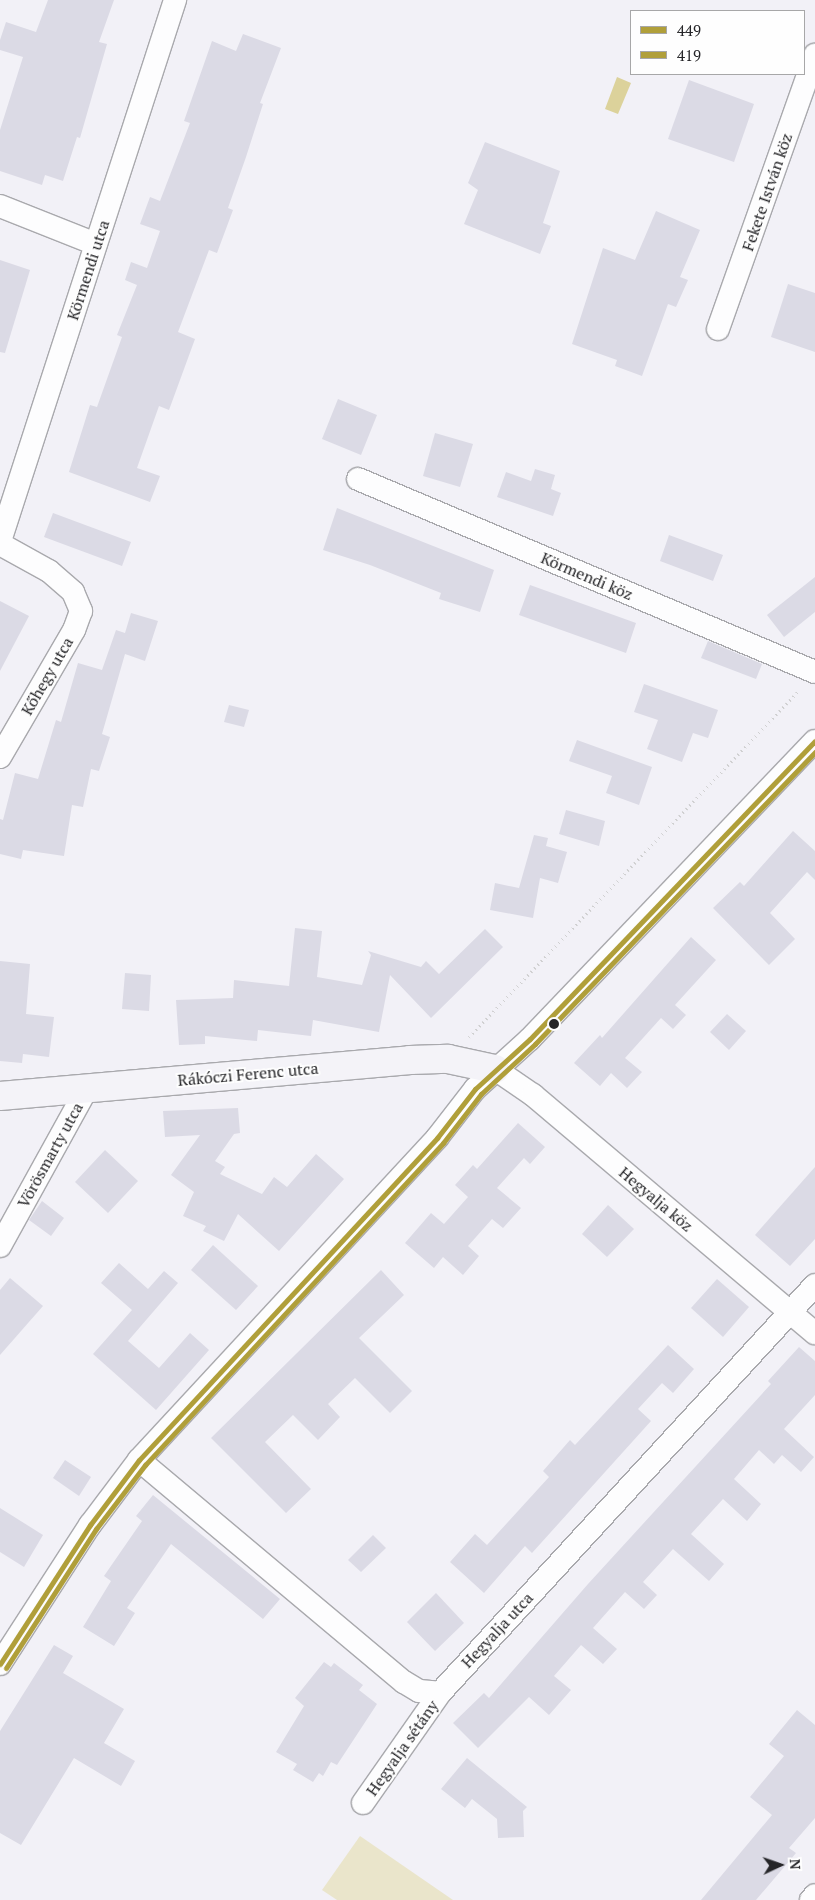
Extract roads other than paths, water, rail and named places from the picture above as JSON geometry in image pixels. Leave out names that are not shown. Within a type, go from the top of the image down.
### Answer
[{"type":"street","name":"Körmendi utca","points":[[0,542],[175,0]]},
{"type":"street","name":"Fekete István köz","points":[[718,329],[815,55]]},
{"type":"street","points":[[0,206],[96,244]]},
{"type":"street","name":"Körmendi köz","points":[[358,479],[808,680]]},
{"type":"street","name":"Kőhegy utca","points":[[0,542],[49,571],[73,592],[81,611],[78,622],[0,757]]},
{"type":"street","points":[[0,1664],[90,1524],[139,1460],[437,1138],[475,1088],[495,1068],[530,1039],[815,740]]},
{"type":"street","name":"Rákóczi Ferenc utca","points":[[0,1096],[86,1090],[281,1070],[448,1059],[495,1068]]},
{"type":"street","name":"Hegyalja köz","points":[[495,1068],[533,1095],[815,1333]]},
{"type":"street","name":"Vörösmarty utca","points":[[0,1246],[86,1090]]},
{"type":"street","name":"Hegyalja utca","points":[[440,1693],[815,1285]]},
{"type":"street","points":[[139,1460],[404,1682],[419,1691],[440,1693]]},
{"type":"street","name":"Hegyalja sétány","points":[[364,1803],[440,1693]]},
{"type":"street","points":[[811,1900],[815,1894]]}]
